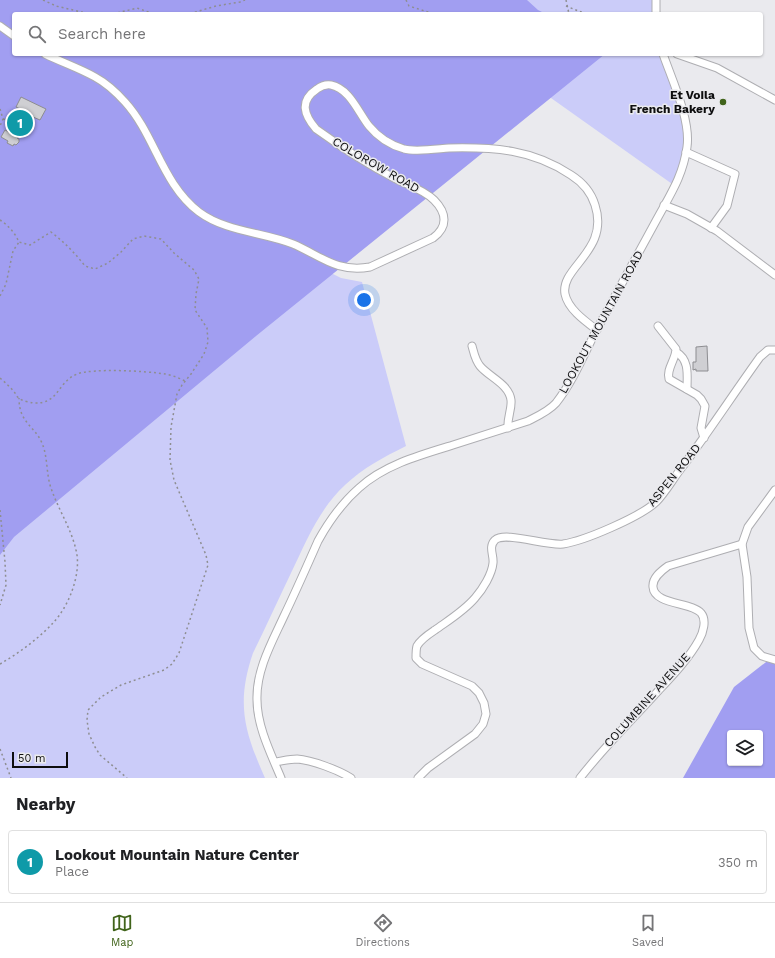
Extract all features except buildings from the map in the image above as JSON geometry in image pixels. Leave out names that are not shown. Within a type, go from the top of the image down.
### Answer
[{"type":"street","points":[[656,0],[656,12]]},
{"type":"street","points":[[0,26],[12,35]]},
{"type":"street","name":"COLOROW ROAD","points":[[49,56],[95,77],[118,94],[136,116],[171,181],[186,201],[200,213],[222,224],[286,241],[306,249],[332,264],[347,268],[361,269],[370,267],[433,238],[441,231],[444,218],[439,206],[428,195],[393,177],[316,130],[308,120],[305,112],[305,101],[312,92],[322,86],[329,85],[338,88],[352,101],[377,135],[390,144],[405,149],[505,149],[528,155],[571,174],[583,184],[593,199],[597,212],[598,226],[589,250],[570,275],[565,285],[565,295],[570,306],[597,330]]},
{"type":"street","name":"LOOKOUT MOUNTAIN ROAD","points":[[281,778],[259,717],[257,686],[262,668],[272,644],[318,541],[337,511],[359,488],[389,468],[422,455],[528,421],[543,414],[554,404],[574,375],[664,205],[677,184],[684,166],[687,130],[684,114],[664,56]]},
{"type":"street","points":[[683,56],[718,68],[775,100]]},
{"type":"street","points":[[686,152],[735,174],[727,206],[711,228]]},
{"type":"street","points":[[664,205],[687,214],[711,228],[775,275]]},
{"type":"street","points":[[658,326],[676,349],[676,352],[683,357],[687,366],[687,389]]},
{"type":"street","points":[[472,346],[477,362],[481,368],[497,380],[510,395],[511,406],[507,421],[508,428]]},
{"type":"street","name":"ASPEN ROAD","points":[[418,778],[428,768],[474,734],[483,724],[486,714],[484,703],[479,693],[472,686],[422,664],[416,658],[416,653],[417,646],[422,640],[462,610],[476,597],[490,574],[494,562],[492,545],[494,540],[507,536],[547,544],[563,544],[610,528],[646,510],[656,501],[704,438],[760,357],[768,350],[775,350]]},
{"type":"street","points":[[676,352],[668,376],[669,379],[697,395],[701,399],[705,406],[700,428],[704,438]]},
{"type":"street","points":[[775,490],[748,527],[742,544],[747,577],[749,628],[754,648],[762,656],[775,660]]},
{"type":"street","name":"COLUMBINE AVENUE","points":[[580,778],[603,749],[632,720],[678,669],[701,636],[704,620],[702,614],[697,610],[676,604],[656,595],[652,585],[655,578],[668,566],[687,559],[742,544]]},
{"type":"street","points":[[275,762],[297,759],[314,763],[345,774],[351,778]]},
{"type":"path","points":[[43,0],[56,6],[82,12]]},
{"type":"path","points":[[195,12],[245,0]]},
{"type":"path","points":[[406,0],[409,6],[428,12]]},
{"type":"path","points":[[566,0],[568,12]]},
{"type":"path","points":[[566,6],[581,12]]},
{"type":"path","points":[[121,12],[137,8],[148,12]]},
{"type":"path","points":[[0,109],[3,119],[0,126]]},
{"type":"path","points":[[3,119],[11,121]]},
{"type":"path","points":[[0,220],[6,223],[19,242]]},
{"type":"path","points":[[19,242],[30,245],[51,232],[65,243],[78,256],[85,266],[95,268],[108,263],[133,240],[144,236],[161,238],[174,253],[194,270],[199,279],[195,310],[207,328],[208,342],[204,354],[177,394],[171,422],[171,467],[174,480],[206,555],[208,565],[179,653],[172,664],[160,672],[129,682],[108,692],[96,701],[88,710],[87,720],[89,734],[95,747],[100,755],[127,778]]},
{"type":"path","points":[[0,296],[6,284],[13,250],[19,242]]},
{"type":"path","points":[[0,378],[19,398],[30,402],[46,402],[52,398],[71,377],[79,374],[108,371],[138,372],[166,374],[185,381]]},
{"type":"path","points":[[0,664],[12,657],[36,638],[56,619],[73,587],[78,566],[76,550],[50,484],[43,446],[21,415],[19,398]]},
{"type":"path","points":[[0,510],[6,585],[0,605]]},
{"type":"path","points":[[0,749],[11,778]]},
{"type":"shaded area","points":[[0,0],[527,0],[542,12],[12,12],[12,56],[603,56],[256,336],[14,537],[0,555]]},
{"type":"shaded area","points":[[413,0],[657,0],[656,12],[430,12]]},
{"type":"shaded area","points":[[0,40],[12,52],[12,56],[17,56],[287,251],[341,278],[362,282],[406,446],[359,473],[336,494],[320,515],[253,653],[245,687],[245,717],[247,731],[265,778],[0,778]]},
{"type":"shaded area","points":[[492,56],[663,56],[679,106],[684,133],[682,163],[675,186]]},
{"type":"shaded area","points":[[775,655],[775,778],[683,778],[734,687]]},
{"type":"place","name":"Et Voila French Bakery","points":[[723,102]]},
{"type":"place","name":"Lookout Mountain Nature Center","points":[[20,123]]}]
